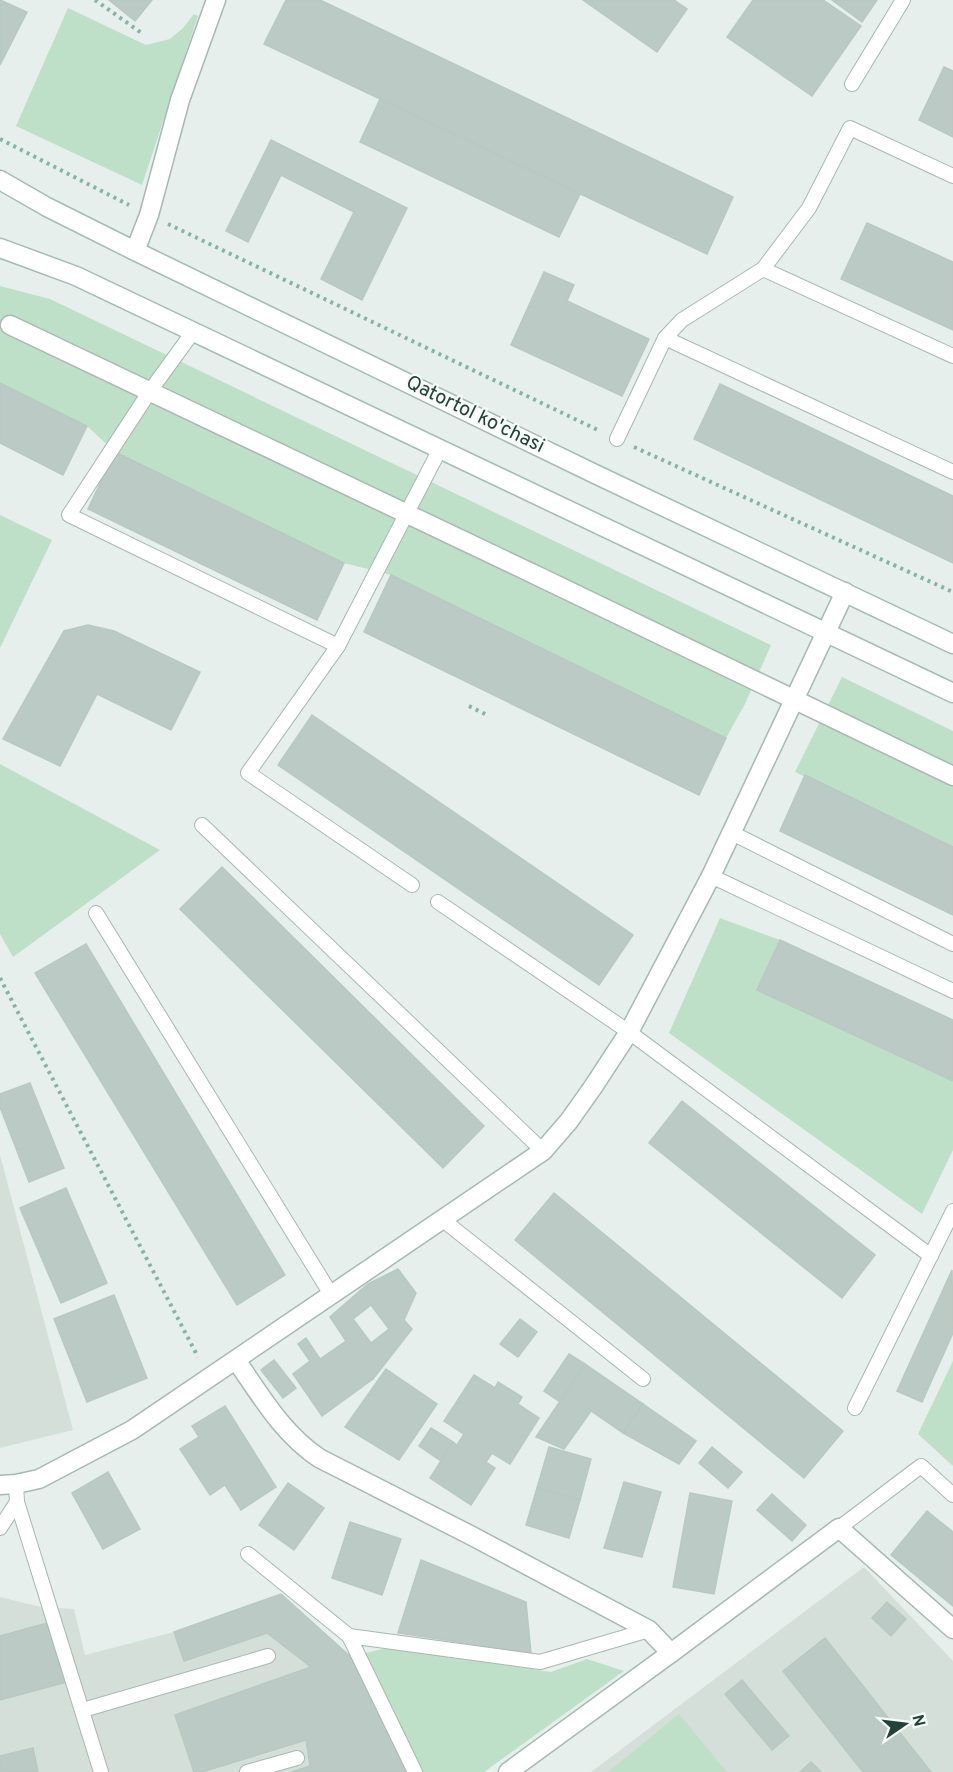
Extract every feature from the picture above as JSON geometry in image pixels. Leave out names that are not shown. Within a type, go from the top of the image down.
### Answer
[{"type":"street","points":[[135,251],[149,215],[180,100],[216,0]]},
{"type":"street","name":"Qatortol ko'chasi","points":[[0,180],[135,251],[595,474],[953,644]]},
{"type":"street","points":[[0,248],[76,276],[953,693]]},
{"type":"street","points":[[10,324],[953,776]]},
{"type":"street","points":[[11,1490],[39,1479],[132,1430],[543,1151],[594,1087],[628,1032],[711,876],[844,592]]},
{"type":"street","points":[[236,1360],[288,1432],[302,1447],[649,1630],[671,1653]]},
{"type":"street","points":[[508,1772],[839,1528],[953,1629]]},
{"type":"lane","points":[[852,84],[903,0]]},
{"type":"lane","points":[[617,439],[665,338],[681,320],[763,268],[809,208],[850,128],[953,176]]},
{"type":"lane","points":[[763,268],[953,356]]},
{"type":"lane","points":[[193,332],[150,391],[69,515],[338,646]]},
{"type":"lane","points":[[665,338],[953,472]]},
{"type":"lane","points":[[412,885],[248,773],[338,646],[440,448]]},
{"type":"lane","points":[[202,825],[543,1151]]},
{"type":"lane","points":[[732,833],[953,944]]},
{"type":"lane","points":[[711,876],[953,991]]},
{"type":"lane","points":[[438,902],[628,1032],[931,1256]]},
{"type":"lane","points":[[96,913],[332,1296]]},
{"type":"lane","points":[[855,1408],[953,1211]]},
{"type":"lane","points":[[443,1220],[643,1379]]},
{"type":"lane","points":[[839,1528],[921,1466],[953,1495]]},
{"type":"lane","points":[[0,1528],[11,1490]]},
{"type":"lane","points":[[11,1490],[84,1710],[101,1772]]},
{"type":"lane","points":[[248,1554],[349,1636],[416,1772]]},
{"type":"lane","points":[[349,1636],[540,1662],[649,1630]]},
{"type":"lane","points":[[84,1710],[268,1656]]},
{"type":"lane","points":[[247,1772],[297,1758]]},
{"type":"path","points":[[95,0],[143,34]]},
{"type":"path","points":[[0,139],[149,215],[401,337],[617,439],[953,592]]},
{"type":"path","points":[[469,706],[489,716]]},
{"type":"path","points":[[0,978],[209,1378]]},
{"type":"shaded area","points":[[0,1155],[73,1430],[0,1448]]},
{"type":"shaded area","points":[[864,1567],[953,1661],[953,1772],[591,1772]]},
{"type":"shaded area","points":[[281,1594],[353,1659],[409,1772],[0,1772],[0,1597],[41,1607],[74,1609],[85,1655],[174,1632]]},
{"type":"green space","points":[[68,8],[146,45],[170,39],[194,14],[198,16],[142,185],[16,126]]},
{"type":"green space","points":[[0,286],[50,299],[771,645],[745,704],[726,738],[391,575],[344,563],[115,452],[87,426],[0,383]]},
{"type":"green space","points":[[0,515],[52,540],[0,648]]},
{"type":"green space","points":[[842,677],[953,731],[953,847],[795,772]]},
{"type":"green space","points":[[0,764],[160,850],[13,957],[0,934]]},
{"type":"green space","points":[[720,918],[780,940],[757,990],[953,1081],[953,1150],[922,1214],[669,1033]]},
{"type":"green space","points":[[953,1361],[953,1466],[918,1434]]},
{"type":"green space","points":[[390,1647],[551,1672],[587,1659],[624,1671],[484,1772],[422,1772],[362,1654]]},
{"type":"green space","points":[[679,1714],[727,1772],[608,1772]]},
{"type":"building","points":[[0,0],[27,12],[0,65]]},
{"type":"building","points":[[109,0],[152,0],[135,21]]},
{"type":"building","points":[[286,0],[320,0],[733,197],[707,254],[264,44]]},
{"type":"building","points":[[583,0],[674,0],[687,9],[657,52]]},
{"type":"building","points":[[753,0],[823,0],[861,26],[812,96],[727,37]]},
{"type":"building","points":[[832,0],[877,0],[862,22]]},
{"type":"building","points":[[944,67],[953,71],[953,137],[919,120]]},
{"type":"building","points":[[380,99],[580,194],[559,237],[360,142]]},
{"type":"building","points":[[271,140],[407,208],[362,300],[321,279],[354,212],[281,175],[248,242],[226,231]]},
{"type":"building","points":[[867,223],[953,262],[953,330],[841,279]]},
{"type":"building","points":[[544,272],[574,285],[567,301],[649,339],[622,396],[511,345]]},
{"type":"building","points":[[0,383],[87,426],[63,475],[0,443]]},
{"type":"building","points":[[720,384],[953,496],[953,563],[694,439]]},
{"type":"building","points":[[115,452],[344,563],[317,620],[88,509]]},
{"type":"building","points":[[391,575],[726,738],[699,795],[364,632]]},
{"type":"building","points":[[88,625],[114,631],[200,672],[171,730],[97,694],[60,766],[3,739],[64,631]]},
{"type":"building","points":[[312,715],[633,935],[599,985],[278,765]]},
{"type":"building","points":[[805,775],[953,847],[953,915],[780,831]]},
{"type":"building","points":[[222,867],[484,1126],[443,1168],[180,909]]},
{"type":"building","points":[[780,940],[953,1020],[953,1081],[757,990]]},
{"type":"building","points":[[86,944],[285,1275],[237,1305],[35,973]]},
{"type":"building","points":[[30,1083],[64,1168],[29,1182],[0,1107],[0,1094]]},
{"type":"building","points":[[682,1101],[875,1255],[842,1298],[649,1143]]},
{"type":"building","points":[[66,1188],[107,1283],[61,1303],[20,1208]]},
{"type":"building","points":[[554,1193],[843,1431],[804,1478],[515,1240]]},
{"type":"building","points":[[398,1269],[416,1293],[404,1320],[412,1329],[373,1379],[322,1416],[293,1374],[310,1361],[298,1344],[306,1338],[320,1359],[346,1341],[330,1317],[368,1284]],"holes":[[[371,1305],[389,1329],[371,1343],[353,1319]]]},
{"type":"building","points":[[952,1270],[953,1333],[922,1402],[897,1391]]},
{"type":"building","points":[[114,1295],[147,1378],[87,1402],[54,1319]]},
{"type":"building","points":[[520,1319],[537,1332],[518,1357],[500,1344]]},
{"type":"building","points":[[569,1354],[585,1364],[560,1402],[544,1391]]},
{"type":"building","points":[[274,1360],[296,1388],[283,1398],[261,1370]]},
{"type":"building","points":[[585,1364],[643,1404],[623,1433],[591,1411],[564,1449],[536,1437]]},
{"type":"building","points":[[386,1369],[437,1404],[399,1460],[345,1427]]},
{"type":"building","points":[[474,1375],[495,1388],[498,1382],[522,1397],[518,1404],[539,1418],[510,1464],[492,1453],[486,1462],[495,1468],[471,1505],[430,1478],[453,1442],[457,1445],[464,1434],[444,1421]]},
{"type":"building","points":[[643,1404],[696,1441],[679,1464],[623,1433]]},
{"type":"building","points":[[225,1406],[276,1487],[241,1510],[225,1485],[210,1495],[180,1449],[199,1437],[192,1426]]},
{"type":"building","points":[[431,1428],[453,1442],[441,1461],[419,1446]]},
{"type":"building","points":[[549,1447],[591,1459],[580,1500],[537,1488]]},
{"type":"building","points":[[712,1447],[742,1472],[728,1488],[699,1463]]},
{"type":"building","points":[[108,1472],[140,1529],[103,1549],[72,1493]]},
{"type":"building","points":[[624,1482],[661,1492],[642,1557],[604,1548]]},
{"type":"building","points":[[288,1483],[324,1508],[294,1550],[259,1525]]},
{"type":"building","points":[[537,1488],[580,1500],[569,1538],[526,1525]]},
{"type":"building","points":[[690,1493],[732,1501],[714,1594],[673,1587]]},
{"type":"building","points":[[772,1494],[806,1525],[792,1541],[757,1510]]},
{"type":"building","points":[[927,1511],[953,1532],[953,1606],[891,1555]]},
{"type":"building","points":[[350,1522],[401,1539],[382,1595],[332,1578]]},
{"type":"building","points":[[421,1560],[526,1602],[531,1653],[398,1633]]},
{"type":"building","points":[[281,1594],[353,1659],[409,1772],[291,1772],[310,1766],[306,1740],[202,1772],[194,1772],[175,1715],[311,1667],[267,1633],[184,1661],[174,1632]]},
{"type":"building","points":[[887,1602],[906,1619],[891,1636],[872,1618]]},
{"type":"building","points":[[51,1622],[67,1682],[0,1700],[0,1636]]},
{"type":"building","points":[[825,1638],[931,1772],[863,1772],[783,1671]]},
{"type":"building","points":[[742,1680],[789,1736],[772,1750],[725,1694]]},
{"type":"building","points":[[33,1748],[38,1772],[0,1772],[0,1756]]},
{"type":"building","points":[[811,1762],[821,1772],[800,1772]]}]
